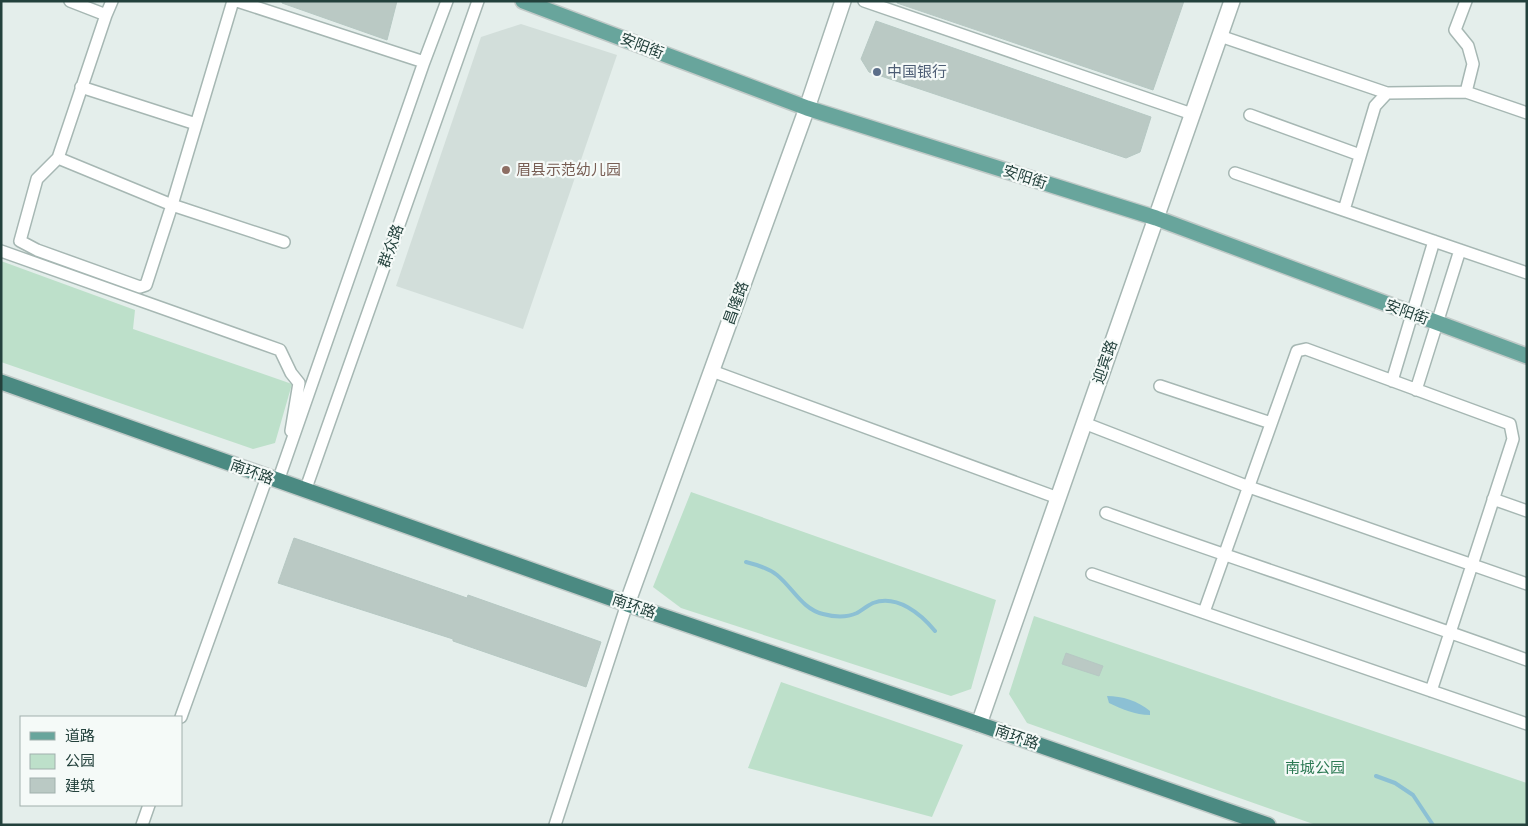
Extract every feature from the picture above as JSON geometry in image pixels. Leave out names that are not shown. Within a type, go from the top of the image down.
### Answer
[{"type":"highway","name":"南环路","points":[[1,382],[627,604],[1268,825]]},
{"type":"main road","name":"安阳街","points":[[523,1],[807,108],[1156,218],[1527,356]]},
{"type":"street","points":[[70,1],[106,15]]},
{"type":"street","points":[[112,1],[58,158],[37,179],[20,240],[37,250],[140,287],[146,285],[233,1]]},
{"type":"street","points":[[237,1],[424,62]]},
{"type":"street","name":"群众路","points":[[181,716],[273,479],[293,442],[424,62],[447,1]]},
{"type":"street","name":"群众路","points":[[305,491],[478,1]]},
{"type":"street","name":"昌隆路","points":[[627,604],[807,108],[843,1]]},
{"type":"street","points":[[864,1],[1192,114]]},
{"type":"street","name":"迎宾路","points":[[979,724],[1232,1]]},
{"type":"street","points":[[1466,1],[1455,30],[1468,46],[1473,64],[1466,92]]},
{"type":"street","points":[[1220,36],[1388,93],[1466,92],[1527,113]]},
{"type":"street","points":[[82,87],[196,124]]},
{"type":"street","points":[[1344,210],[1375,106],[1388,93]]},
{"type":"street","points":[[1250,115],[1360,155]]},
{"type":"street","points":[[58,158],[172,204],[284,242]]},
{"type":"street","points":[[1236,173],[1527,273]]},
{"type":"street","points":[[1392,381],[1434,241]]},
{"type":"street","points":[[1416,390],[1460,250]]},
{"type":"street","points":[[1,251],[280,350],[291,373],[299,383],[290,435],[293,442]]},
{"type":"street","points":[[1204,612],[1297,350],[1306,349],[1510,424],[1513,439],[1431,691]]},
{"type":"street","points":[[712,371],[1058,498]]},
{"type":"street","points":[[1160,386],[1272,423]]},
{"type":"street","points":[[1084,423],[1249,487],[1527,584]]},
{"type":"street","points":[[1493,499],[1527,511]]},
{"type":"street","points":[[1106,513],[1224,556],[1527,660]]},
{"type":"street","points":[[1092,574],[1527,724]]},
{"type":"street","points":[[555,825],[627,604]]},
{"type":"street","points":[[142,825],[149,806]]},
{"type":"shaded area","name":"眉县示范幼儿园","points":[[521,24],[617,55],[523,329],[396,286],[481,37]]},
{"type":"green space","points":[[1,261],[135,310],[133,329],[292,384],[275,443],[253,449],[1,362]]},
{"type":"green space","points":[[691,492],[996,600],[971,689],[951,696],[681,608],[653,587]]},
{"type":"green space","name":"南城公园","points":[[1034,616],[1527,783],[1527,825],[1316,825],[1027,723],[1009,694]]},
{"type":"green space","points":[[781,682],[963,745],[932,817],[748,768]]},
{"type":"water","points":[[1107,696],[1124,698],[1135,702],[1150,711],[1150,715],[1134,713],[1109,703]]},
{"type":"building","points":[[282,1],[397,1],[387,40],[282,3]]},
{"type":"building","points":[[897,1],[1184,1],[1153,90],[897,3]]},
{"type":"building","points":[[876,21],[1151,117],[1140,152],[1126,158],[869,72],[861,59]]},
{"type":"building","points":[[294,538],[467,598],[468,595],[601,642],[586,687],[453,641],[453,639],[278,583]]},
{"type":"building","points":[[1066,653],[1103,666],[1099,676],[1062,664]]},
{"type":"waterway","points":[[746,562],[763,567],[774,573],[783,580],[803,603],[823,614],[831,616],[853,615],[873,603],[891,601],[916,612],[935,631]]},
{"type":"waterway","points":[[1376,776],[1395,783],[1413,795],[1433,825]]},
{"type":"place","name":"中国银行","points":[[877,72]]},
{"type":"place","name":"眉县示范幼儿园","points":[[506,170]]}]
